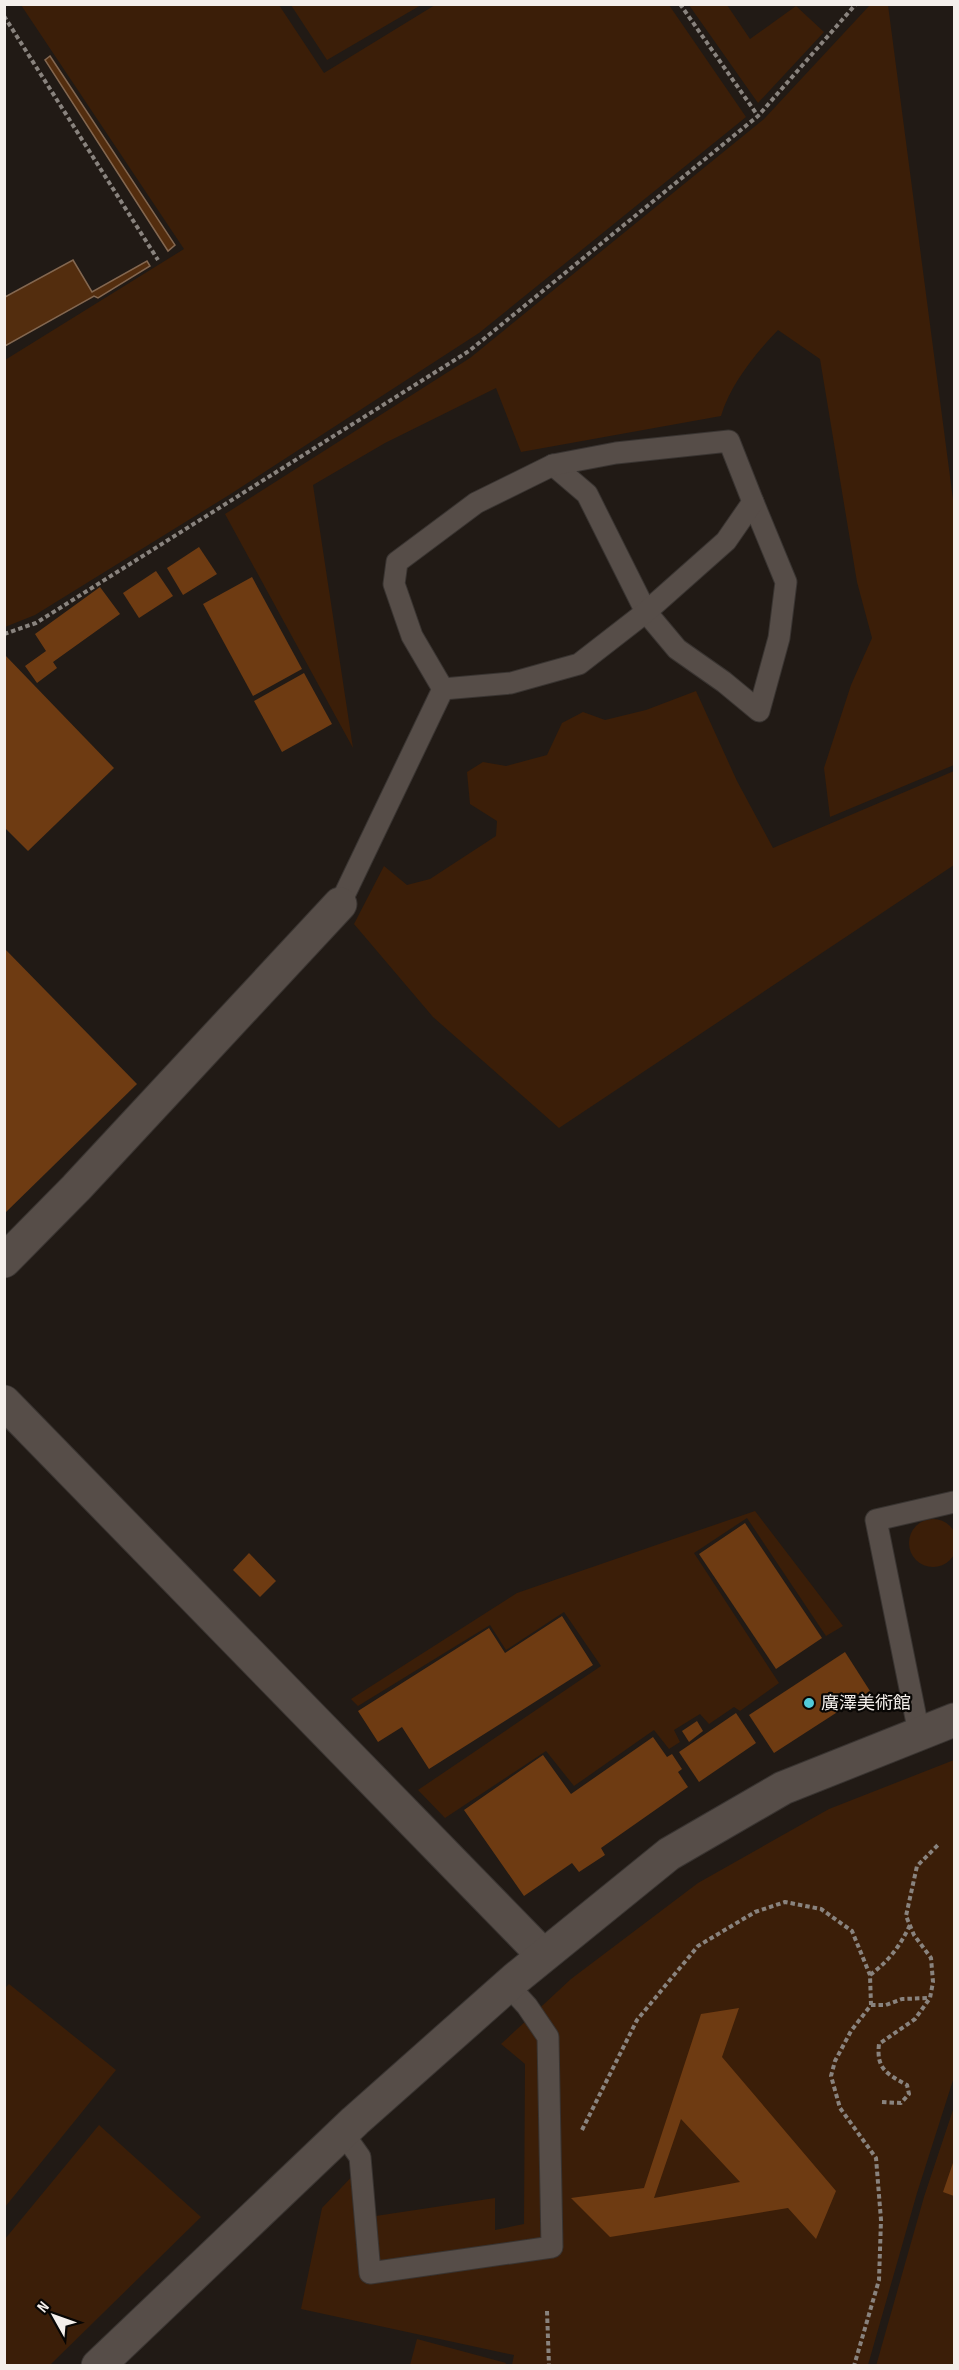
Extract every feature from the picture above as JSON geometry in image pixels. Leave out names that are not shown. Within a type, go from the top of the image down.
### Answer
[{"type":"street","points":[[4,1261],[76,1188],[340,904]]},
{"type":"street","points":[[4,1402],[543,1955]]},
{"type":"street","points":[[98,2366],[344,2133],[508,1985],[669,1854],[783,1788],[954,1720]]},
{"type":"lane","points":[[443,689],[412,636],[394,584],[397,562],[476,503],[553,465],[616,453],[729,441],[786,582],[780,638],[759,711],[724,682],[677,649],[646,612],[587,494],[553,465]]},
{"type":"lane","points":[[443,689],[511,683],[579,663],[646,612],[726,541],[753,502]]},
{"type":"lane","points":[[340,904],[443,689]]},
{"type":"lane","points":[[919,1733],[876,1520],[954,1502]]},
{"type":"lane","points":[[344,2133],[360,2157],[370,2273],[552,2247],[548,2037],[508,1985]]},
{"type":"path","points":[[680,4],[758,116]]},
{"type":"path","points":[[4,634],[36,622],[469,351],[758,116],[856,4]]},
{"type":"path","points":[[4,16],[158,260]]},
{"type":"path","points":[[882,2102],[901,2103],[909,2094],[907,2085],[882,2068],[878,2057],[879,2044],[915,2019],[930,1998],[933,1982],[931,1958],[914,1935],[906,1916],[917,1866],[939,1844]]},
{"type":"path","points":[[550,2138],[581,2132],[637,2020],[698,1946],[755,1912],[785,1902],[821,1909],[852,1931],[870,1975],[871,2005],[851,2031],[834,2061],[831,2076],[840,2108],[876,2158],[882,2220],[879,2280],[854,2366]]},
{"type":"path","points":[[870,1975],[885,1964],[901,1945],[910,1925]]},
{"type":"path","points":[[871,2005],[886,2005],[902,1999],[930,1998]]},
{"type":"path","points":[[548,2311],[549,2366]]},
{"type":"shaded area","points":[[21,5],[279,5],[324,73],[435,5],[669,5],[746,117],[479,333],[229,495],[35,615],[5,627],[5,360],[184,249]]},
{"type":"shaded area","points":[[291,5],[421,5],[327,60]]},
{"type":"shaded area","points":[[689,5],[727,5],[750,39],[796,6],[824,32],[758,103]]},
{"type":"shaded area","points":[[870,5],[888,5],[954,507],[954,765],[830,817],[824,768],[851,685],[872,638],[857,582],[820,359],[778,330],[744,370],[730,393],[721,416],[521,452],[496,388],[385,443],[313,485],[353,748],[225,514],[470,358],[764,119]]},
{"type":"shaded area","points":[[50,56],[175,245],[168,251],[45,60]]},
{"type":"shaded area","points":[[73,260],[92,292],[147,261],[150,266],[98,298],[94,296],[5,346],[5,297]]},
{"type":"shaded area","points":[[696,691],[737,781],[773,848],[954,771],[954,865],[559,1128],[433,1017],[354,924],[384,866],[407,885],[430,879],[496,836],[497,821],[470,804],[467,772],[483,762],[506,766],[547,755],[562,723],[583,712],[605,720],[646,710]]},
{"type":"shaded area","points":[[755,1511],[843,1626],[826,1636],[747,1518],[694,1553],[779,1683],[740,1711],[734,1707],[709,1724],[700,1714],[674,1730],[680,1742],[669,1749],[654,1730],[574,1786],[546,1751],[445,1818],[418,1790],[601,1666],[564,1612],[506,1650],[490,1625],[358,1706],[351,1699],[517,1593]]},
{"type":"shaded area","points":[[933,1519],[950,1526],[957,1543],[950,1560],[933,1567],[916,1560],[909,1543],[916,1526]]},
{"type":"shaded area","points":[[954,1760],[954,2077],[917,2193],[868,2365],[512,2365],[514,2355],[301,2309],[322,2208],[361,2167],[369,2217],[495,2198],[495,2230],[524,2224],[525,2064],[501,2044],[571,1979],[698,1883],[829,1809]]},
{"type":"shaded area","points":[[9,1984],[116,2070],[5,2207],[4,1989]]},
{"type":"shaded area","points":[[954,2107],[954,2365],[876,2366],[924,2197]]},
{"type":"shaded area","points":[[99,2125],[201,2217],[50,2365],[5,2365],[5,2239]]},
{"type":"shaded area","points":[[417,2339],[506,2363],[505,2365],[410,2365]]},
{"type":"building","points":[[199,547],[217,574],[183,595],[167,568]]},
{"type":"building","points":[[156,571],[173,596],[139,618],[123,593]]},
{"type":"building","points":[[252,577],[302,669],[253,696],[203,604]]},
{"type":"building","points":[[100,587],[120,614],[53,662],[57,668],[37,683],[25,666],[46,651],[35,634]]},
{"type":"building","points":[[4,654],[114,768],[28,851],[4,827]]},
{"type":"building","points":[[304,673],[332,724],[282,752],[254,701]]},
{"type":"building","points":[[4,948],[137,1084],[4,1214]]},
{"type":"building","points":[[745,1523],[822,1638],[776,1669],[699,1554]]},
{"type":"building","points":[[249,1553],[276,1581],[260,1597],[233,1570]]},
{"type":"building","points":[[562,1616],[593,1665],[429,1769],[402,1727],[378,1742],[358,1711],[489,1628],[505,1653]]},
{"type":"building","name":"廣澤美術館","points":[[845,1652],[870,1691],[774,1753],[749,1715]]},
{"type":"building","points":[[736,1713],[756,1743],[699,1782],[679,1752]]},
{"type":"building","points":[[697,1721],[703,1731],[689,1742],[682,1731]]},
{"type":"building","points":[[653,1737],[667,1757],[672,1754],[682,1769],[678,1772],[688,1787],[601,1848],[605,1855],[579,1872],[572,1863],[524,1896],[464,1810],[543,1755],[571,1794]]},
{"type":"building","points":[[739,2008],[722,2057],[836,2191],[816,2239],[788,2208],[610,2237],[571,2198],[644,2188],[701,2014]],"holes":[[[681,2119],[740,2182],[654,2198]]]},
{"type":"building","points":[[954,2160],[954,2196],[943,2192]]},
{"type":"place","name":"廣澤美術館","points":[[809,1703]]}]
